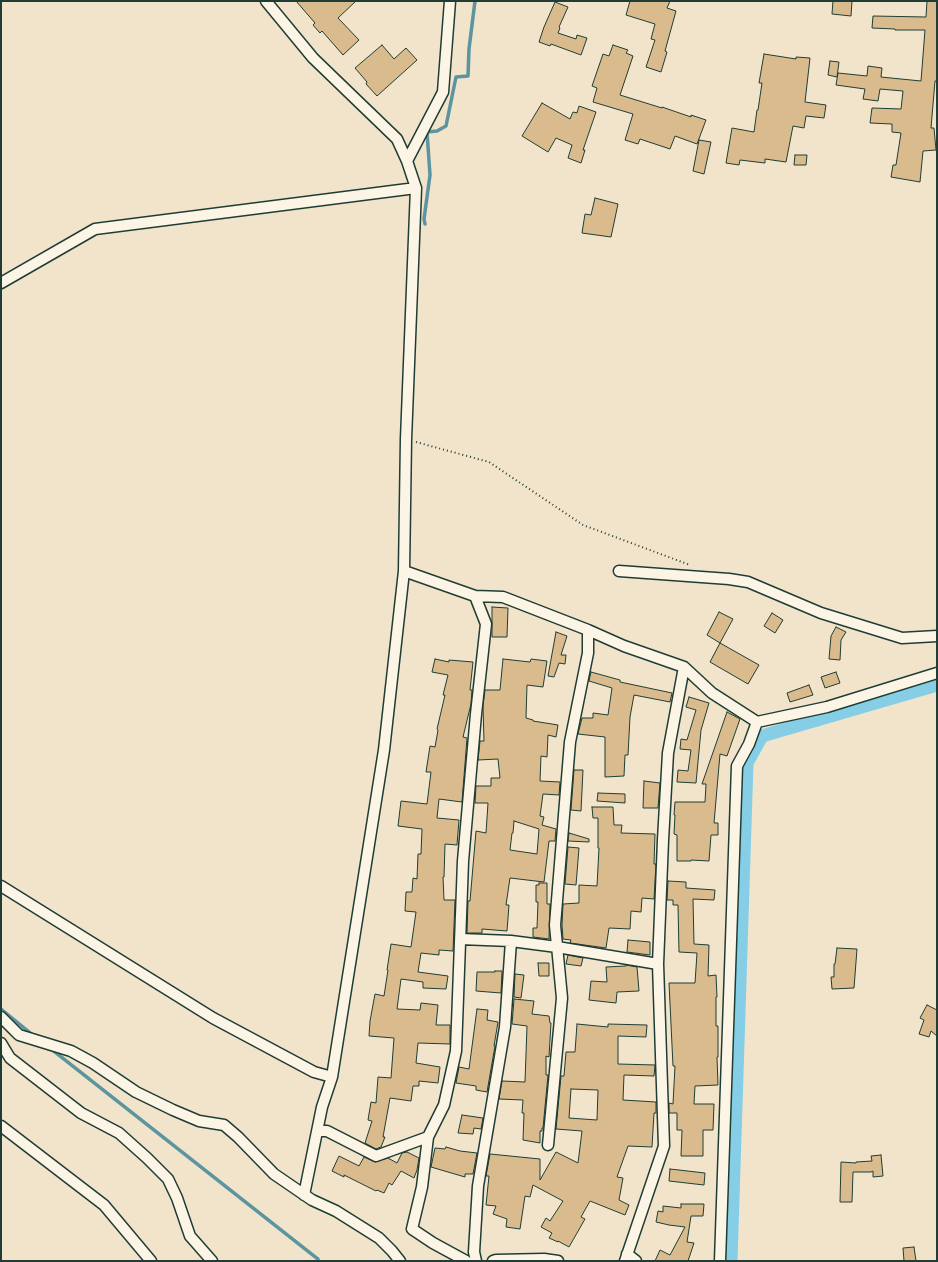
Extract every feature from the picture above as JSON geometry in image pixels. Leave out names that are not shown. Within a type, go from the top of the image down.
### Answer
[{"type":"street","points":[[266,1],[313,58],[397,139],[407,161],[416,188],[406,440],[404,571],[384,750],[332,1077],[322,1107],[304,1194]]},
{"type":"street","points":[[407,161],[443,92],[450,1]]},
{"type":"street","points":[[1,283],[95,229],[416,188]]},
{"type":"street","points":[[404,571],[475,596],[503,597],[588,630],[624,646],[684,667],[712,693],[757,722],[827,707],[937,673]]},
{"type":"street","points":[[619,571],[729,579],[748,582],[821,613],[902,638],[937,636]]},
{"type":"street","points":[[466,1261],[433,1243],[412,1228],[422,1187],[428,1137],[444,1104],[456,1051],[463,862],[476,714],[486,624],[475,596]]},
{"type":"street","points":[[548,1145],[562,998],[555,925],[570,742],[588,653],[588,630]]},
{"type":"street","points":[[636,1261],[626,1257],[664,1146],[658,964],[663,840],[668,753],[684,667]]},
{"type":"street","points":[[720,1261],[737,766],[749,744],[757,722]]},
{"type":"street","points":[[1,886],[213,1018],[314,1072],[332,1077]]},
{"type":"street","points":[[460,938],[512,941],[658,964]]},
{"type":"street","points":[[476,1261],[474,1252],[478,1186],[505,1027],[512,941]]},
{"type":"street","points":[[1,1017],[19,1035],[71,1051],[93,1063],[136,1092],[173,1110],[199,1121],[224,1125],[238,1137],[274,1174],[304,1194],[336,1211],[378,1238],[400,1261]]},
{"type":"street","points":[[1,1043],[10,1058],[81,1113],[118,1133],[147,1158],[168,1179],[177,1198],[190,1236],[212,1261]]},
{"type":"street","points":[[1,1126],[104,1205],[152,1261]]},
{"type":"street","points":[[318,1132],[327,1131],[376,1156],[428,1137]]},
{"type":"street","points":[[493,1261],[544,1258],[558,1261]]},
{"type":"path","points":[[406,440],[489,462],[583,525],[693,566]]},
{"type":"building","points":[[296,1],[356,1],[338,18],[359,40],[343,55],[322,31],[320,33],[313,25],[315,23]]},
{"type":"building","points":[[630,1],[670,1],[667,8],[676,11],[661,72],[646,67],[655,40],[651,39],[655,24],[626,15]]},
{"type":"building","points":[[833,1],[852,1],[851,16],[832,14]]},
{"type":"building","points":[[927,1],[937,1],[937,81],[935,81],[931,128],[934,128],[936,150],[923,151],[920,182],[891,177],[893,165],[896,165],[901,133],[892,132],[892,124],[870,123],[872,108],[901,109],[903,91],[880,89],[878,101],[863,99],[865,89],[836,85],[838,73],[867,76],[868,66],[882,68],[881,77],[921,81],[925,30],[872,28],[873,16],[926,17]]},
{"type":"building","points":[[555,2],[568,7],[559,27],[558,33],[576,39],[577,35],[587,38],[581,55],[551,44],[550,46],[539,42]]},
{"type":"building","points":[[382,45],[394,59],[406,48],[417,60],[377,96],[366,84],[367,82],[355,68]]},
{"type":"building","points":[[613,45],[628,50],[626,53],[633,56],[620,95],[691,117],[691,115],[706,120],[697,144],[675,136],[670,149],[640,139],[638,144],[625,140],[633,114],[593,102],[597,88],[592,86],[603,54],[609,56]]},
{"type":"building","points":[[764,54],[796,59],[796,57],[810,58],[805,102],[826,105],[824,118],[806,116],[804,128],[793,126],[786,162],[765,159],[765,163],[740,160],[739,165],[726,163],[732,128],[754,132],[762,83],[759,83]]},
{"type":"building","points":[[830,61],[839,62],[837,77],[828,75]]},
{"type":"building","points":[[542,103],[570,119],[573,112],[577,113],[579,106],[596,112],[583,150],[585,150],[581,163],[568,158],[572,145],[556,138],[548,152],[522,136]]},
{"type":"building","points":[[699,140],[711,142],[704,174],[693,171]]},
{"type":"building","points":[[795,155],[807,155],[806,165],[794,165]]},
{"type":"building","points":[[595,198],[618,204],[611,237],[582,233],[585,214],[591,215]]},
{"type":"building","points":[[492,607],[508,608],[507,637],[492,637]]},
{"type":"building","points":[[719,612],[733,619],[720,643],[707,635]]},
{"type":"building","points":[[772,613],[783,620],[775,633],[764,626]]},
{"type":"building","points":[[836,627],[846,632],[841,640],[840,660],[829,659],[831,636]]},
{"type":"building","points":[[556,632],[567,636],[561,655],[566,655],[565,664],[559,663],[554,677],[548,676]]},
{"type":"building","points":[[720,643],[759,665],[748,684],[710,662]]},
{"type":"building","points":[[435,659],[449,662],[449,660],[473,662],[470,690],[472,690],[471,704],[463,737],[467,738],[462,802],[439,799],[437,818],[459,820],[457,845],[445,844],[443,877],[444,900],[455,900],[453,951],[439,950],[439,955],[421,953],[418,972],[448,976],[446,989],[423,988],[423,982],[401,979],[397,1009],[420,1010],[421,1003],[438,1005],[436,1025],[450,1025],[450,1044],[418,1043],[416,1063],[440,1067],[438,1083],[419,1081],[419,1086],[413,1086],[411,1101],[390,1098],[383,1137],[385,1137],[381,1147],[376,1149],[365,1143],[372,1121],[368,1120],[371,1102],[376,1103],[378,1077],[391,1078],[394,1038],[369,1036],[370,1021],[375,994],[384,996],[391,944],[411,947],[416,912],[405,911],[406,892],[412,892],[413,878],[417,879],[418,854],[421,854],[422,829],[398,826],[401,801],[427,804],[431,772],[426,772],[430,746],[435,747],[437,729],[445,695],[443,695],[448,675],[432,672]]},
{"type":"building","points":[[503,659],[530,662],[531,659],[547,661],[543,687],[527,685],[526,718],[533,721],[558,725],[556,737],[548,735],[547,757],[541,756],[540,781],[560,782],[559,795],[543,794],[540,816],[544,817],[542,825],[556,829],[555,841],[549,841],[544,882],[510,878],[506,905],[509,905],[507,931],[482,929],[482,933],[467,933],[468,901],[470,901],[476,831],[486,833],[488,803],[475,803],[476,786],[491,786],[491,778],[500,778],[498,759],[478,760],[480,741],[484,741],[483,706],[485,690],[500,690]],"holes":[[[514,821],[539,829],[537,854],[510,850]]]},
{"type":"building","points":[[591,672],[620,680],[620,682],[672,693],[670,702],[634,695],[630,717],[628,755],[625,755],[624,776],[605,777],[605,737],[578,734],[582,718],[593,718],[593,713],[608,715],[612,688],[589,681]]},
{"type":"building","points":[[836,672],[840,683],[825,688],[821,677]]},
{"type":"building","points":[[809,685],[813,695],[790,702],[787,693]]},
{"type":"building","points":[[689,697],[709,703],[701,730],[696,783],[677,782],[678,770],[688,771],[691,750],[680,749],[681,739],[687,740],[696,710],[686,707]]},
{"type":"building","points":[[727,712],[740,719],[727,756],[720,754],[714,823],[718,823],[718,835],[711,835],[709,861],[677,861],[677,835],[674,834],[675,802],[705,802],[706,784],[702,784]]},
{"type":"building","points":[[574,770],[583,770],[581,811],[571,810]]},
{"type":"building","points":[[644,781],[660,783],[658,808],[643,808]]},
{"type":"building","points":[[598,793],[625,794],[625,803],[597,801]]},
{"type":"building","points":[[592,807],[613,807],[614,825],[622,825],[621,833],[655,834],[654,864],[656,864],[654,899],[642,898],[641,912],[631,911],[630,929],[609,928],[606,948],[570,943],[571,940],[563,939],[563,904],[579,903],[579,885],[597,886],[599,848],[598,818],[593,818]]},
{"type":"building","points":[[569,833],[589,839],[589,842],[568,841]]},
{"type":"building","points":[[568,847],[579,848],[576,885],[565,884]]},
{"type":"building","points":[[668,881],[686,882],[686,888],[715,890],[714,900],[693,899],[694,944],[709,945],[708,976],[716,975],[717,997],[716,1026],[718,1026],[718,1085],[695,1086],[694,1104],[714,1104],[713,1130],[703,1130],[703,1156],[681,1156],[682,1130],[677,1130],[677,1113],[669,1113],[669,1103],[673,1104],[675,1066],[673,1066],[669,983],[695,983],[697,953],[679,952],[678,905],[673,905],[673,900],[667,900]]},
{"type":"building","points":[[539,883],[547,883],[547,904],[550,904],[549,939],[533,937],[533,928],[537,928],[538,902],[536,902],[536,885],[539,885]]},
{"type":"building","points":[[628,940],[650,942],[650,955],[627,952]]},
{"type":"building","points":[[837,948],[857,949],[854,988],[832,989],[831,977],[834,977],[834,964]]},
{"type":"building","points":[[568,955],[583,958],[581,966],[566,964]]},
{"type":"building","points":[[538,963],[549,963],[549,976],[539,976]]},
{"type":"building","points":[[626,965],[637,967],[639,991],[617,992],[616,1003],[589,1000],[591,981],[607,982],[606,967]]},
{"type":"building","points":[[502,971],[501,993],[476,991],[477,972]]},
{"type":"building","points":[[515,974],[524,975],[521,998],[514,997]]},
{"type":"building","points":[[514,999],[534,1001],[532,1014],[549,1016],[551,1023],[549,1057],[546,1056],[546,1075],[548,1075],[543,1128],[542,1131],[540,1131],[540,1143],[523,1140],[523,1100],[499,1099],[502,1081],[525,1082],[527,1026],[512,1024]]},
{"type":"building","points":[[927,1005],[937,1010],[937,1036],[931,1031],[929,1037],[919,1034],[924,1020],[920,1018]]},
{"type":"building","points":[[477,1009],[488,1010],[487,1020],[498,1022],[487,1092],[476,1090],[476,1086],[456,1083],[459,1067],[469,1069]]},
{"type":"building","points":[[577,1024],[608,1027],[608,1024],[647,1025],[646,1037],[618,1036],[618,1064],[655,1065],[654,1076],[624,1075],[623,1100],[656,1102],[656,1113],[654,1113],[652,1147],[628,1146],[617,1177],[623,1178],[619,1200],[629,1205],[625,1215],[590,1201],[581,1217],[585,1219],[569,1247],[549,1238],[552,1233],[541,1227],[546,1218],[550,1221],[563,1201],[533,1185],[530,1197],[525,1196],[520,1229],[506,1227],[507,1219],[493,1214],[496,1206],[486,1205],[489,1176],[486,1176],[490,1154],[540,1159],[540,1180],[556,1152],[578,1163],[582,1131],[556,1129],[561,1076],[564,1076],[566,1052],[575,1052]],"holes":[[[571,1089],[598,1090],[597,1120],[569,1118]]]},
{"type":"building","points":[[462,1115],[483,1118],[481,1129],[474,1128],[473,1134],[458,1133]]},
{"type":"building","points":[[446,1147],[460,1151],[477,1153],[473,1174],[465,1174],[465,1177],[431,1167],[435,1148],[445,1149]]},
{"type":"building","points":[[407,1152],[419,1158],[414,1178],[401,1171],[392,1185],[389,1183],[384,1193],[377,1190],[376,1191],[344,1175],[344,1177],[332,1171],[339,1156],[359,1166],[364,1157],[375,1162],[388,1158],[397,1163],[402,1153]]},
{"type":"building","points":[[881,1155],[883,1176],[873,1177],[873,1171],[853,1172],[852,1202],[840,1202],[841,1162],[856,1163],[872,1161],[871,1156]]},
{"type":"building","points":[[670,1169],[705,1173],[704,1185],[669,1181]]},
{"type":"building","points":[[681,1204],[704,1204],[703,1216],[691,1216],[687,1242],[694,1243],[688,1261],[655,1261],[660,1250],[670,1255],[685,1227],[656,1222],[658,1211],[663,1212],[663,1206],[681,1208]]},
{"type":"building","points":[[914,1247],[916,1261],[904,1261],[903,1248]]},
{"type":"waterway","points":[[425,224],[424,219],[430,175],[427,132],[437,131],[446,126],[456,77],[468,76],[469,49],[475,1]]},
{"type":"waterway","points":[[731,1261],[747,763],[762,736],[937,685]]},
{"type":"waterway","points":[[1,1009],[34,1036]]},
{"type":"waterway","points":[[50,1048],[318,1259],[318,1261]]}]
